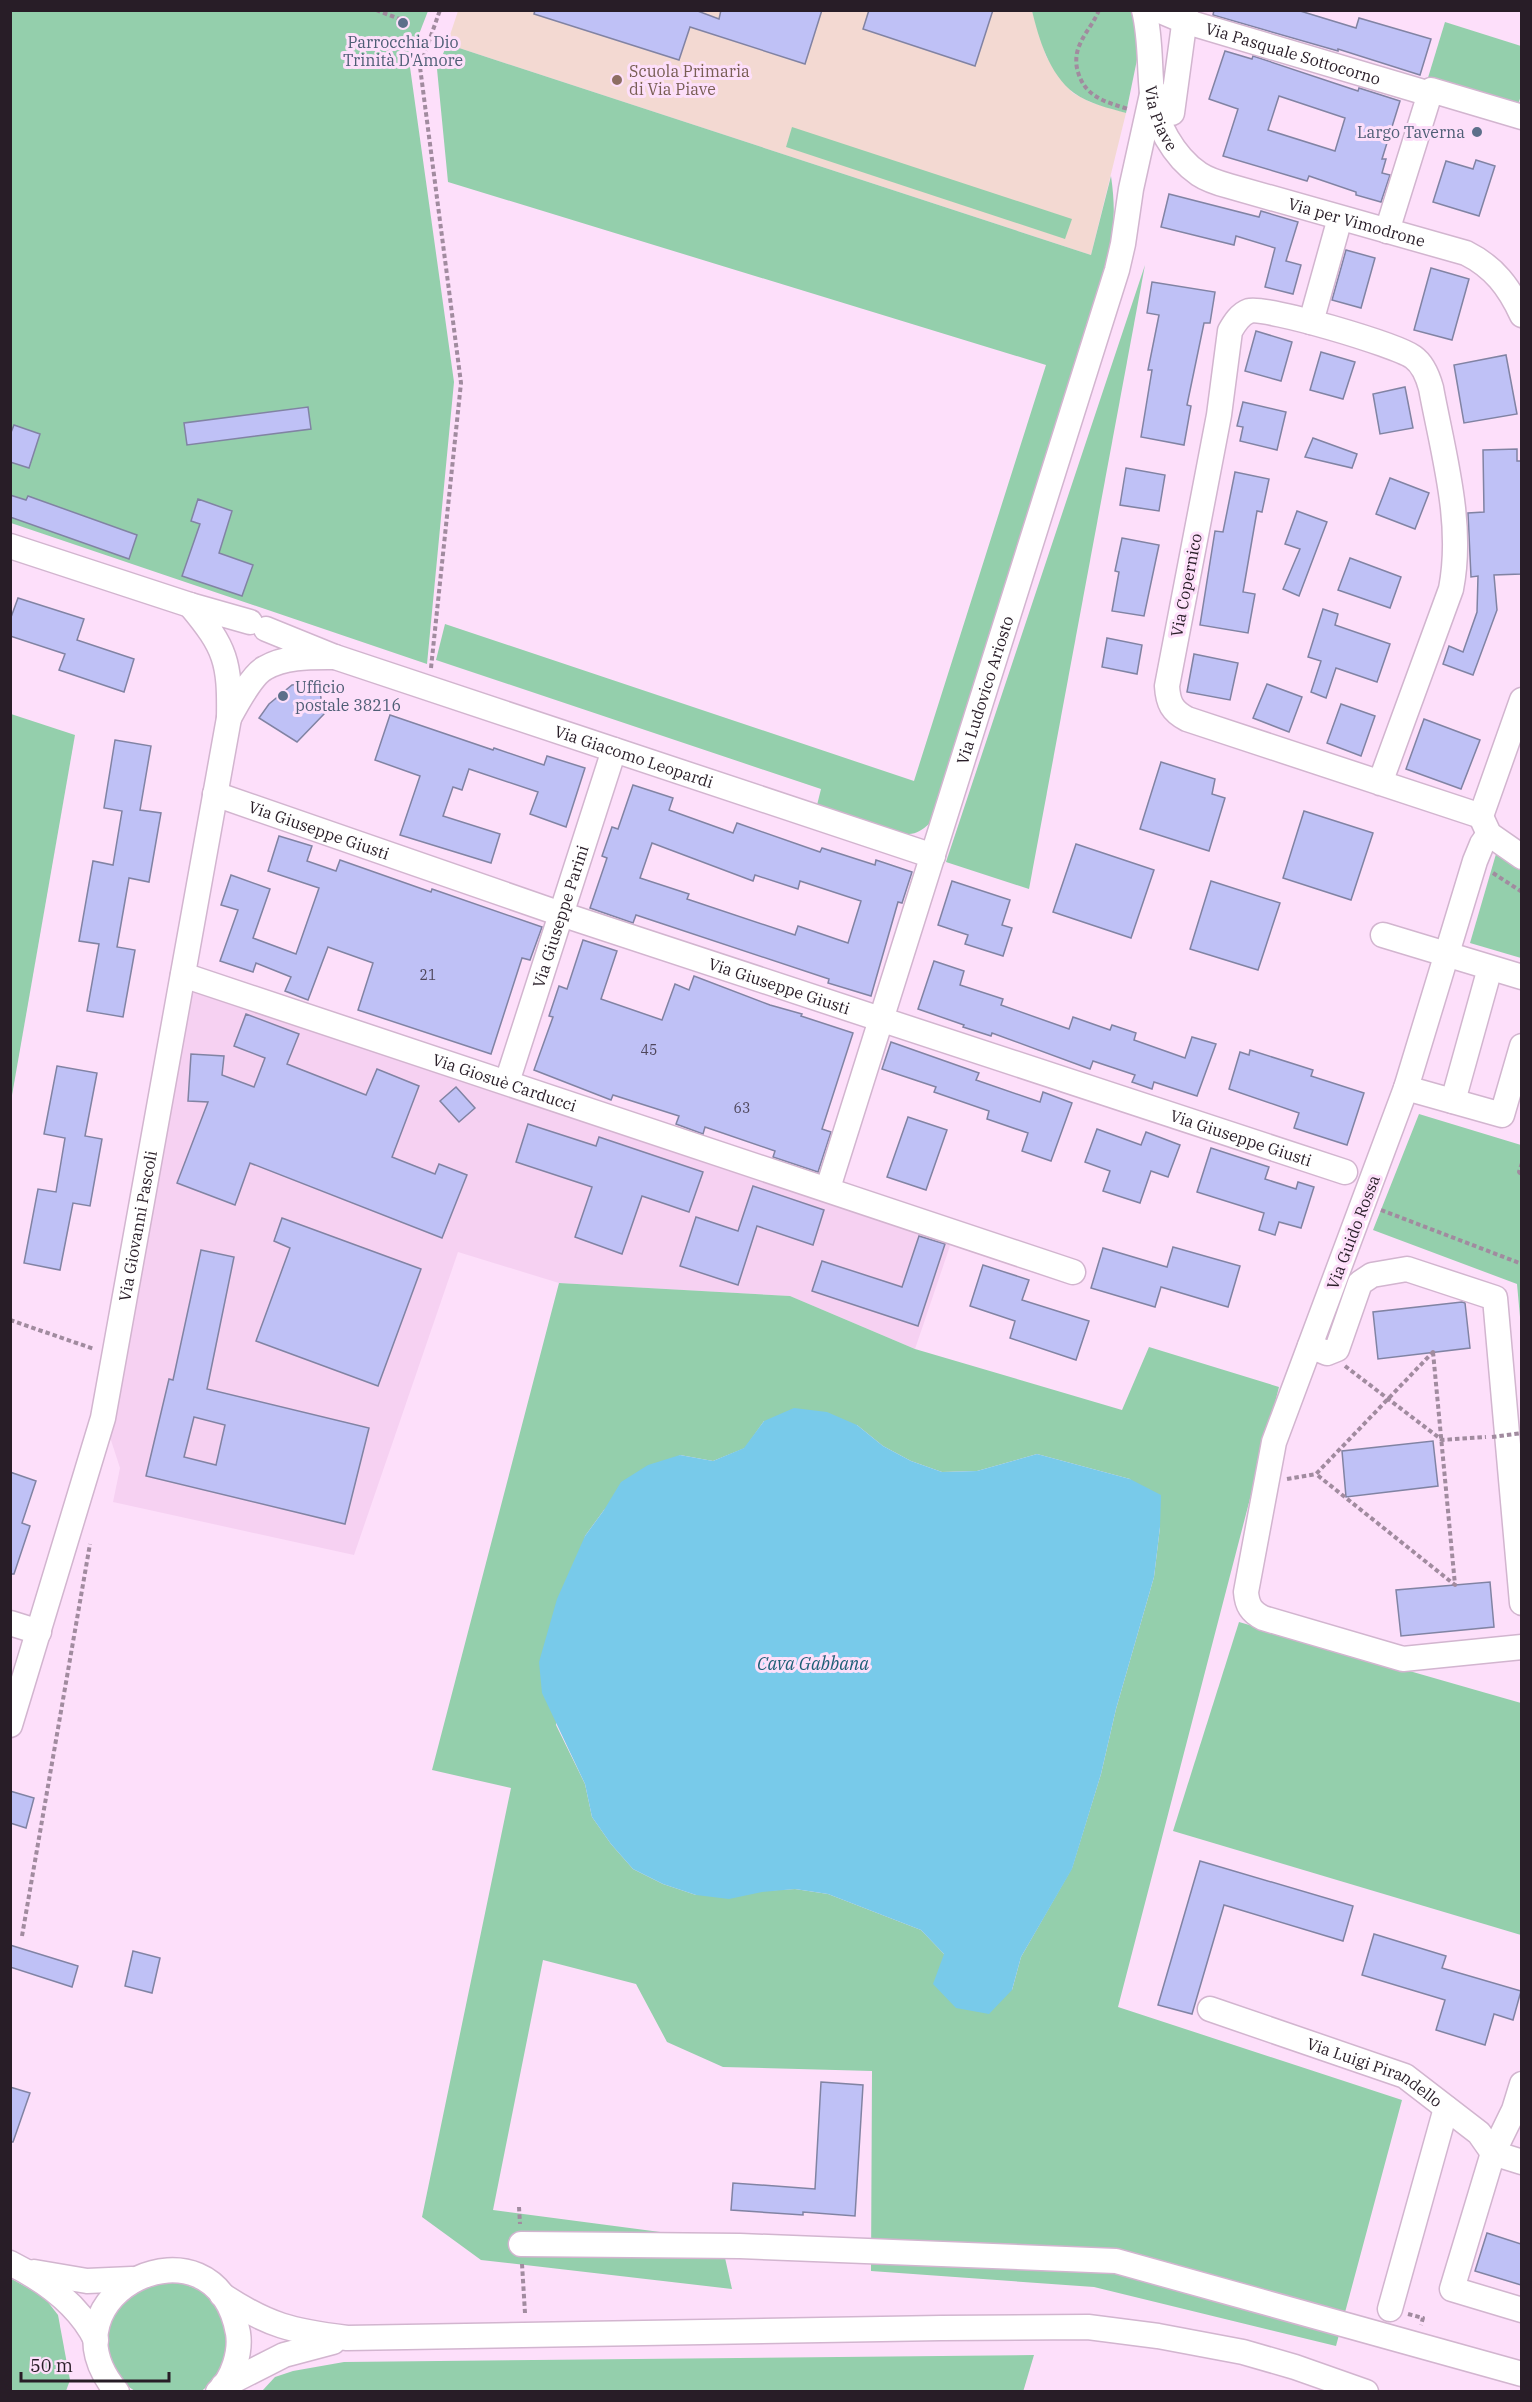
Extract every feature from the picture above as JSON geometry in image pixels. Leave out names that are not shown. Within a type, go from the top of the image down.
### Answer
[{"type":"street","name":"Via Piave","points":[[1144,10],[1176,151]]},
{"type":"street","name":"Via Pasquale Sottocorno","points":[[1158,10],[1185,16],[1430,94]]},
{"type":"street","name":"Via Piave","points":[[1162,96],[1185,16]]},
{"type":"street","points":[[1387,231],[1431,90],[1521,117]]},
{"type":"street","name":"Via Ludovico Ariosto","points":[[828,1188],[1117,270],[1124,244],[1131,189],[1162,96]]},
{"type":"street","name":"Via Ludovico Ariosto","points":[[1131,189],[1148,163],[1176,151]]},
{"type":"street","name":"Via per Vimodrone","points":[[1176,151],[1188,165],[1208,179],[1459,251],[1481,261],[1503,282],[1521,315]]},
{"type":"street","points":[[1311,322],[1340,218]]},
{"type":"street","name":"Via Copernico","points":[[1380,783],[1451,589],[1454,573],[1454,511],[1431,388],[1416,358],[1402,350],[1311,322],[1265,312],[1248,311],[1236,320],[1230,331],[1219,415],[1167,686],[1168,699],[1174,712],[1187,719],[1380,783],[1485,825],[1521,857]]},
{"type":"street","name":"Via Giacomo Leopardi","points":[[10,546],[258,626],[335,657],[933,856]]},
{"type":"street","name":"Via Giacomo Leopardi","points":[[190,605],[208,627],[230,665],[246,673],[287,660],[335,657]]},
{"type":"street","points":[[226,658],[224,650],[228,633],[242,623],[258,626],[274,646],[269,662],[263,668]]},
{"type":"street","name":"Via Giovanni Pascoli","points":[[10,1725],[96,1446],[115,1356],[229,718],[230,682],[226,658]]},
{"type":"street","name":"Via Giovanni Pascoli","points":[[229,718],[239,699],[263,668]]},
{"type":"street","name":"Via Guido Rossa","points":[[1521,700],[1485,825],[1482,844],[1406,1088],[1363,1203],[1319,1350],[1274,1442],[1246,1592],[1247,1602],[1253,1613],[1403,1659],[1521,1647]]},
{"type":"street","name":"Via Giuseppe Parini","points":[[507,1082],[614,750]]},
{"type":"street","name":"Via Giuseppe Giusti","points":[[215,794],[561,914],[1345,1172]]},
{"type":"street","points":[[1383,935],[1521,976]]},
{"type":"street","points":[[1454,1101],[1490,968]]},
{"type":"street","name":"Via Giosuè Carducci","points":[[183,975],[828,1188],[1073,1272]]},
{"type":"street","points":[[1406,1088],[1502,1115],[1521,1046]]},
{"type":"street","points":[[1319,1350],[1336,1349],[1360,1283],[1371,1275],[1407,1269],[1495,1298],[1521,1603]]},
{"type":"street","points":[[10,1623],[39,1632]]},
{"type":"street","name":"Via Luigi Pirandello","points":[[1210,2009],[1405,2076],[1479,2133],[1493,2153]]},
{"type":"street","points":[[1521,2084],[1514,2110],[1493,2153],[1452,2289],[1521,2310]]},
{"type":"street","points":[[1390,2309],[1446,2108]]},
{"type":"street","points":[[1493,2153],[1521,2162]]},
{"type":"street","points":[[521,2244],[740,2246],[1116,2261],[1521,2374]]},
{"type":"street","points":[[18,2267],[76,2280],[132,2279]]},
{"type":"street","points":[[18,2267],[76,2310],[84,2319],[108,2381],[117,2391]]},
{"type":"street","points":[[92,2391],[98,2351],[99,2322],[106,2305],[118,2290],[132,2279],[151,2272],[170,2270],[208,2282],[222,2295],[270,2323],[295,2331],[347,2338],[942,2328],[1088,2328],[1158,2336],[1243,2352],[1365,2391]]},
{"type":"street","points":[[221,2389],[235,2365],[239,2341],[235,2316],[222,2295]]},
{"type":"street","points":[[221,2389],[293,2352],[347,2338]]},
{"type":"path","points":[[376,10],[410,22]]},
{"type":"path","points":[[419,685],[432,668],[461,383],[420,67],[440,10]]},
{"type":"path","points":[[1099,10],[1076,54],[1079,77],[1085,88],[1095,97],[1129,110]]},
{"type":"path","points":[[1475,861],[1521,892]]},
{"type":"path","points":[[1521,1163],[1519,1172],[1521,1175]]},
{"type":"path","points":[[1363,1203],[1521,1264]]},
{"type":"path","points":[[10,1320],[115,1356]]},
{"type":"path","points":[[1319,1350],[1442,1440],[1521,1433]]},
{"type":"path","points":[[1433,1352],[1455,1585],[1316,1474],[1389,1400],[1433,1352]]},
{"type":"path","points":[[22,1936],[91,1538]]},
{"type":"path","points":[[519,2207],[526,2335]]},
{"type":"shaded area","points":[[458,11],[1032,11],[1046,56],[1059,77],[1073,93],[1090,102],[1126,113],[1091,255],[447,44]]},
{"type":"shaded area","points":[[186,980],[953,1237],[915,1349],[790,1296],[559,1283],[458,1252],[354,1555],[113,1502],[120,1468],[107,1428]]},
{"type":"green space","points":[[11,11],[428,11],[409,60],[454,382],[427,664],[11,523]]},
{"type":"green space","points":[[1032,11],[1132,11],[1139,50],[1126,113],[1086,100],[1065,85],[1046,55]]},
{"type":"green space","points":[[1445,22],[1521,46],[1521,95],[1517,109],[1427,81]]},
{"type":"green space","points":[[447,44],[1091,255],[1111,176],[1114,204],[1113,229],[1102,281],[930,823],[920,831],[913,834],[901,833],[817,805],[821,789],[436,660],[445,624],[914,781],[1046,365],[448,182],[437,69]]},
{"type":"green space","points":[[792,127],[1072,219],[1065,239],[786,147]]},
{"type":"green space","points":[[1145,265],[1029,889],[946,862]]},
{"type":"green space","points":[[10,714],[75,735],[11,1101]]},
{"type":"green space","points":[[1496,854],[1521,871],[1521,958],[1470,943]]},
{"type":"green space","points":[[1419,1114],[1521,1145],[1521,1328],[1517,1284],[1373,1230]]},
{"type":"green space","points":[[559,1283],[790,1296],[915,1349],[1122,1410],[1149,1347],[1279,1387],[1118,2007],[1402,2100],[1336,2346],[1094,2287],[871,2271],[872,2071],[723,2067],[667,2042],[636,1984],[543,1960],[493,2210],[721,2240],[732,2289],[481,2260],[422,2217],[511,1788],[432,1770]],"holes":[[[764,1421],[857,1425],[883,1446],[911,1461],[942,1472],[977,1471],[1037,1454],[1130,1479],[1160,1527],[1154,1577],[1116,1709],[1101,1774],[1072,1868],[1021,1957],[1012,1990],[944,1954],[921,1930],[828,1894],[795,1889],[696,1895],[663,1884],[633,1869],[592,1817],[585,1784],[556,1725],[585,1536],[604,1510],[680,1455],[713,1461],[745,1448]]]},
{"type":"green space","points":[[1239,1622],[1521,1703],[1521,1935],[1173,1831]]},
{"type":"green space","points":[[10,2278],[44,2297],[58,2315],[70,2380],[66,2391],[11,2391]]},
{"type":"green space","points":[[176,2282],[200,2291],[218,2308],[223,2319],[227,2342],[222,2365],[217,2375],[200,2392],[135,2391],[123,2382],[110,2359],[108,2334],[112,2321],[119,2309],[141,2287]]},
{"type":"green space","points":[[1034,2355],[1023,2392],[262,2391],[275,2377],[293,2371],[344,2362]]},
{"type":"water","name":"Cava Gabbana","points":[[794,1408],[827,1412],[857,1425],[883,1446],[911,1461],[942,1472],[977,1471],[1037,1454],[1130,1479],[1161,1495],[1154,1577],[1116,1709],[1101,1774],[1072,1869],[1021,1957],[1012,1990],[989,2014],[956,2008],[933,1984],[944,1954],[921,1930],[828,1894],[795,1889],[762,1892],[729,1899],[696,1895],[663,1884],[633,1869],[592,1817],[585,1784],[542,1693],[539,1662],[557,1599],[585,1536],[621,1482],[648,1465],[680,1455],[713,1461],[744,1448],[764,1421]]},
{"type":"building","points":[[535,10],[695,10],[719,19],[721,10],[822,10],[805,64],[690,27],[679,60],[534,14]]},
{"type":"building","points":[[869,10],[993,10],[975,66],[863,29]]},
{"type":"building","points":[[1214,10],[1297,10],[1356,28],[1359,18],[1431,39],[1420,75],[1338,49],[1338,51],[1213,15]]},
{"type":"building","points":[[1225,51],[1252,59],[1253,56],[1358,91],[1359,88],[1400,101],[1382,159],[1386,159],[1382,173],[1390,175],[1381,202],[1356,195],[1356,192],[1309,176],[1307,181],[1223,156],[1238,109],[1209,99]],"holes":[[[1279,96],[1345,118],[1335,151],[1268,130]]]},
{"type":"building","points":[[1476,160],[1495,166],[1479,216],[1433,202],[1446,161],[1473,169]]},
{"type":"building","points":[[1169,194],[1259,217],[1261,211],[1298,222],[1286,261],[1301,265],[1293,294],[1265,287],[1275,248],[1236,236],[1234,245],[1161,227]]},
{"type":"building","points":[[1346,250],[1375,258],[1361,308],[1332,300]]},
{"type":"building","points":[[1431,268],[1469,279],[1452,340],[1414,330]]},
{"type":"building","points":[[1152,282],[1215,292],[1210,323],[1204,323],[1187,405],[1191,406],[1184,445],[1141,437],[1152,370],[1148,370],[1159,315],[1147,313]]},
{"type":"building","points":[[1256,331],[1292,342],[1281,381],[1245,371]]},
{"type":"building","points":[[1321,352],[1355,362],[1343,399],[1310,390]]},
{"type":"building","points":[[1506,355],[1517,414],[1464,423],[1454,365]]},
{"type":"building","points":[[1405,387],[1413,428],[1380,434],[1373,394]]},
{"type":"building","points":[[1243,402],[1286,412],[1277,450],[1240,441],[1243,427],[1237,426]]},
{"type":"building","points":[[308,407],[311,429],[187,445],[184,423]]},
{"type":"building","points":[[14,425],[40,434],[29,468],[10,462],[10,435]]},
{"type":"building","points":[[1313,438],[1357,454],[1352,468],[1305,457]]},
{"type":"building","points":[[1517,449],[1517,461],[1521,461],[1521,574],[1494,575],[1497,610],[1473,675],[1443,664],[1449,646],[1463,652],[1477,612],[1478,576],[1471,577],[1468,513],[1484,512],[1483,450]]},
{"type":"building","points":[[1126,468],[1165,475],[1159,511],[1120,505]]},
{"type":"building","points":[[1235,472],[1269,479],[1262,512],[1257,511],[1243,592],[1255,594],[1248,633],[1200,625],[1215,531],[1223,532]]},
{"type":"building","points":[[1390,478],[1429,493],[1415,529],[1376,514]]},
{"type":"building","points":[[10,495],[26,500],[28,496],[137,535],[129,559],[10,517]]},
{"type":"building","points":[[198,499],[232,511],[219,553],[253,565],[242,596],[182,576],[200,524],[191,521]]},
{"type":"building","points":[[1297,511],[1327,522],[1299,596],[1283,589],[1300,549],[1285,544]]},
{"type":"building","points":[[1122,538],[1159,545],[1144,616],[1112,611],[1119,572],[1115,571]]},
{"type":"building","points":[[1350,558],[1401,577],[1390,608],[1338,590]]},
{"type":"building","points":[[18,598],[84,619],[77,640],[134,659],[124,692],[59,670],[65,654],[10,636],[10,620]]},
{"type":"building","points":[[1323,609],[1338,614],[1335,625],[1390,644],[1377,682],[1336,668],[1326,698],[1311,692],[1321,661],[1308,657]]},
{"type":"building","points":[[1107,638],[1142,645],[1137,674],[1102,667]]},
{"type":"building","points":[[1194,654],[1238,663],[1230,700],[1187,692]]},
{"type":"building","points":[[318,682],[324,714],[297,742],[259,718],[269,704],[292,685]]},
{"type":"building","points":[[1267,684],[1302,697],[1289,732],[1253,718]]},
{"type":"building","points":[[1341,704],[1375,716],[1361,756],[1327,743]]},
{"type":"building","points":[[390,715],[544,765],[547,756],[585,768],[566,827],[530,814],[538,792],[469,769],[462,790],[453,787],[443,816],[500,834],[491,863],[400,835],[420,776],[375,760]]},
{"type":"building","points":[[1424,719],[1480,740],[1461,789],[1406,769]]},
{"type":"building","points":[[115,740],[151,746],[140,810],[161,813],[149,882],[129,878],[117,947],[135,950],[123,1017],[87,1011],[99,944],[79,941],[93,861],[113,865],[122,811],[104,808]]},
{"type":"building","points":[[1161,762],[1215,779],[1212,794],[1225,798],[1209,851],[1140,829]]},
{"type":"building","points":[[633,785],[673,798],[669,810],[733,833],[737,823],[820,852],[822,848],[875,865],[876,860],[912,872],[902,903],[898,902],[871,996],[828,983],[829,979],[636,915],[633,923],[590,908],[607,858],[602,856],[612,827],[618,829]],"holes":[[[652,843],[753,881],[755,875],[798,889],[800,881],[861,901],[848,943],[798,926],[795,935],[687,899],[689,894],[640,878]]]},
{"type":"building","points":[[1304,811],[1373,833],[1351,900],[1283,878]]},
{"type":"building","points":[[279,836],[312,846],[307,861],[336,871],[340,860],[542,927],[530,960],[522,958],[491,1054],[358,1010],[373,963],[328,947],[308,1000],[285,991],[291,977],[256,963],[253,972],[220,961],[238,910],[221,905],[231,875],[270,889],[253,938],[296,954],[319,888],[268,871]]},
{"type":"building","points":[[1076,844],[1154,870],[1131,938],[1053,912]]},
{"type":"building","points":[[952,881],[1010,900],[1002,925],[1012,928],[1003,956],[965,944],[968,935],[938,925]]},
{"type":"building","points":[[1211,881],[1280,903],[1258,970],[1190,949]]},
{"type":"building","points":[[583,940],[617,951],[601,999],[662,1020],[675,984],[689,990],[694,976],[853,1033],[822,1129],[831,1132],[818,1172],[773,1157],[775,1151],[705,1127],[703,1134],[676,1124],[679,1116],[613,1095],[611,1100],[534,1070],[553,1017],[549,1016],[559,986],[567,989]]},
{"type":"building","points":[[934,961],[964,971],[960,985],[1003,999],[1001,1005],[1069,1029],[1073,1017],[1110,1030],[1112,1025],[1136,1033],[1134,1040],[1185,1058],[1192,1037],[1216,1044],[1197,1096],[1154,1082],[1152,1089],[1132,1082],[1135,1075],[1093,1061],[1090,1069],[992,1033],[991,1036],[963,1027],[964,1025],[918,1009]]},
{"type":"building","points":[[246,1014],[299,1034],[287,1064],[366,1095],[377,1069],[419,1086],[392,1157],[435,1174],[439,1164],[467,1175],[442,1238],[250,1163],[235,1205],[177,1183],[208,1102],[188,1101],[191,1054],[224,1056],[222,1075],[254,1087],[265,1058],[234,1046]]},
{"type":"building","points":[[891,1042],[979,1073],[976,1080],[1040,1102],[1043,1092],[1072,1103],[1051,1161],[1022,1151],[1028,1133],[987,1119],[989,1111],[934,1092],[936,1087],[882,1069]]},
{"type":"building","points":[[1250,1050],[1313,1070],[1311,1076],[1364,1093],[1347,1145],[1294,1128],[1299,1113],[1229,1089],[1240,1052],[1249,1055]]},
{"type":"building","points":[[57,1066],[97,1073],[85,1136],[102,1139],[90,1206],[73,1203],[60,1270],[24,1263],[38,1189],[56,1192],[65,1138],[44,1134]]},
{"type":"building","points":[[456,1087],[475,1108],[459,1122],[440,1101]]},
{"type":"building","points":[[908,1117],[947,1130],[926,1190],[887,1177]]},
{"type":"building","points":[[528,1124],[596,1146],[599,1137],[703,1172],[689,1212],[642,1196],[622,1254],[575,1237],[592,1187],[516,1162]]},
{"type":"building","points":[[1097,1129],[1141,1145],[1146,1132],[1180,1145],[1168,1177],[1151,1171],[1140,1203],[1103,1191],[1110,1171],[1085,1162]]},
{"type":"building","points":[[1211,1148],[1269,1167],[1265,1179],[1296,1189],[1298,1182],[1314,1187],[1301,1228],[1279,1222],[1275,1235],[1259,1230],[1264,1213],[1197,1192]]},
{"type":"building","points":[[753,1186],[824,1210],[813,1245],[757,1226],[738,1285],[680,1266],[696,1217],[738,1231]]},
{"type":"building","points":[[282,1218],[421,1269],[378,1386],[256,1341],[290,1248],[274,1241]]},
{"type":"building","points":[[919,1236],[945,1244],[918,1326],[812,1291],[822,1261],[902,1287]]},
{"type":"building","points":[[1173,1247],[1240,1266],[1228,1307],[1161,1287],[1155,1307],[1091,1288],[1103,1248],[1167,1267]]},
{"type":"building","points":[[201,1250],[234,1257],[207,1389],[369,1428],[345,1524],[146,1476],[169,1379],[173,1380]],"holes":[[[194,1417],[225,1425],[216,1465],[184,1457]]]},
{"type":"building","points":[[983,1265],[1029,1280],[1022,1300],[1089,1321],[1076,1360],[1010,1338],[1015,1321],[970,1306]]},
{"type":"building","points":[[1465,1303],[1470,1348],[1378,1359],[1373,1312]]},
{"type":"building","points":[[1433,1441],[1438,1486],[1346,1497],[1342,1451]]},
{"type":"building","points":[[10,1472],[36,1481],[22,1523],[30,1526],[14,1574],[10,1574]]},
{"type":"building","points":[[1490,1582],[1494,1627],[1401,1636],[1396,1590]]},
{"type":"building","points":[[10,1791],[34,1798],[26,1828],[10,1823]]},
{"type":"building","points":[[1200,1861],[1353,1906],[1343,1941],[1224,1905],[1192,2014],[1158,2005]]},
{"type":"building","points":[[1374,1934],[1446,1956],[1442,1968],[1521,1991],[1513,2020],[1494,2014],[1485,2045],[1436,2030],[1445,2000],[1362,1975]]},
{"type":"building","points":[[10,1945],[78,1966],[72,1987],[10,1967]]},
{"type":"building","points":[[133,1951],[160,1958],[152,1993],[125,1986]]},
{"type":"building","points":[[821,2082],[863,2085],[855,2216],[731,2210],[733,2183],[815,2189]]},
{"type":"building","points":[[10,2087],[30,2093],[13,2142],[10,2142]]},
{"type":"building","points":[[1487,2233],[1521,2244],[1521,2285],[1475,2271]]},
{"type":"place","name":"Parrocchia Dio Trinità D'Amore","points":[[403,23]]},
{"type":"place","name":"Scuola Primaria di Via Piave","points":[[617,80]]},
{"type":"place","name":"Largo Taverna","points":[[1477,132]]},
{"type":"place","name":"Ufficio postale 38216","points":[[283,696]]}]
